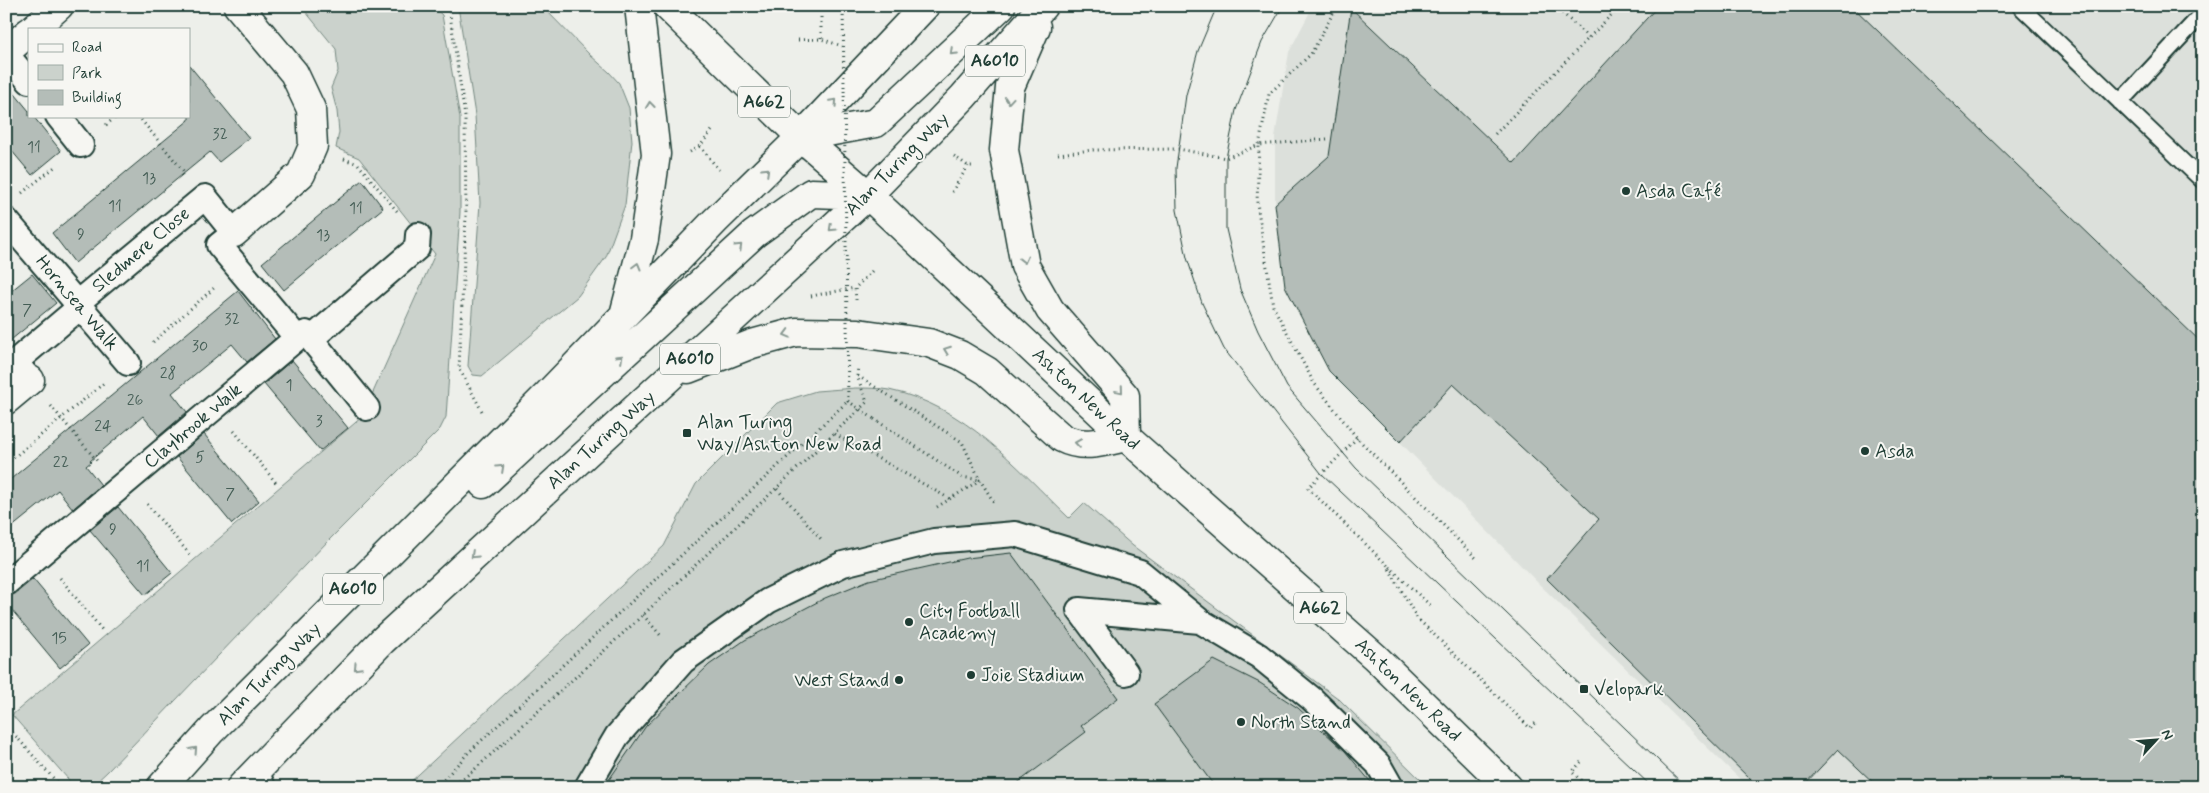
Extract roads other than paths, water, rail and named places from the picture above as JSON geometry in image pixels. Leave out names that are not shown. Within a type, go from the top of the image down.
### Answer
[{"type":"main road","points":[[34,28],[59,6]]},
{"type":"main road","points":[[234,233],[301,174],[313,146],[311,109],[294,73],[238,6]]},
{"type":"main road","points":[[624,313],[644,239],[656,154],[639,6]]},
{"type":"main road","name":"Ashton New Road","points":[[667,6],[801,137],[868,195],[1126,437],[1374,657],[1508,787]]},
{"type":"main road","name":"Alan Turing Way","points":[[161,787],[212,730],[504,438],[624,313],[801,137],[925,6]]},
{"type":"main road","points":[[801,137],[876,123],[1001,6]]},
{"type":"main road","points":[[675,374],[752,344],[796,332],[858,333],[929,343],[960,355],[987,371],[1062,438],[1070,442],[1093,444],[1126,437],[1125,396],[1050,310],[1025,266],[1005,162],[1010,87],[1044,6]]},
{"type":"main road","name":"Alan Turing Way","points":[[256,780],[382,641],[510,521],[675,374],[868,195],[963,97],[1044,6]]},
{"type":"main road","points":[[6,53],[28,33]]},
{"type":"main road","points":[[367,575],[482,485],[754,234],[811,193],[868,195]]},
{"type":"main road","points":[[6,400],[30,380]]},
{"type":"street","points":[[6,53],[28,80]]},
{"type":"street","points":[[60,118],[81,145]]},
{"type":"street","name":"Sledmere Close","points":[[30,380],[14,362],[205,197],[234,233]]},
{"type":"street","name":"Hornsea Walk","points":[[6,220],[128,363]]},
{"type":"street","points":[[234,233],[219,244],[367,408]]},
{"type":"street","name":"Claybrook Walk","points":[[6,583],[214,408],[304,339],[417,248],[418,235]]},
{"type":"street","points":[[587,787],[617,736],[683,661],[768,601],[843,564],[934,541],[1015,534],[1140,572],[1200,621],[1259,656],[1312,699],[1378,764],[1391,787]]},
{"type":"street","points":[[1126,673],[1079,610],[1200,621]]},
{"type":"lane","points":[[2020,6],[2203,181]]},
{"type":"lane","points":[[2120,102],[2203,13]]},
{"type":"tram line","points":[[1217,6],[1198,51],[1186,95],[1176,168],[1177,210],[1187,258],[1202,303],[1224,349],[1321,473],[1652,787]]},
{"type":"tram line","points":[[1283,6],[1262,42],[1236,110],[1226,158],[1226,229],[1240,289],[1258,331],[1287,387],[1356,468],[1686,787]]},
{"type":"place","name":"Asda Café","points":[[1626,191]]},
{"type":"place","name":"Alan Turing Way/Ashton New Road","points":[[687,433]]},
{"type":"place","name":"Asda","points":[[1865,451]]},
{"type":"place","name":"City Football Academy","points":[[909,622]]},
{"type":"place","name":"Joie Stadium","points":[[971,675]]},
{"type":"place","name":"West Stand","points":[[899,680]]},
{"type":"place","name":"Velopark","points":[[1584,689]]},
{"type":"place","name":"North Stand","points":[[1241,722]]}]
